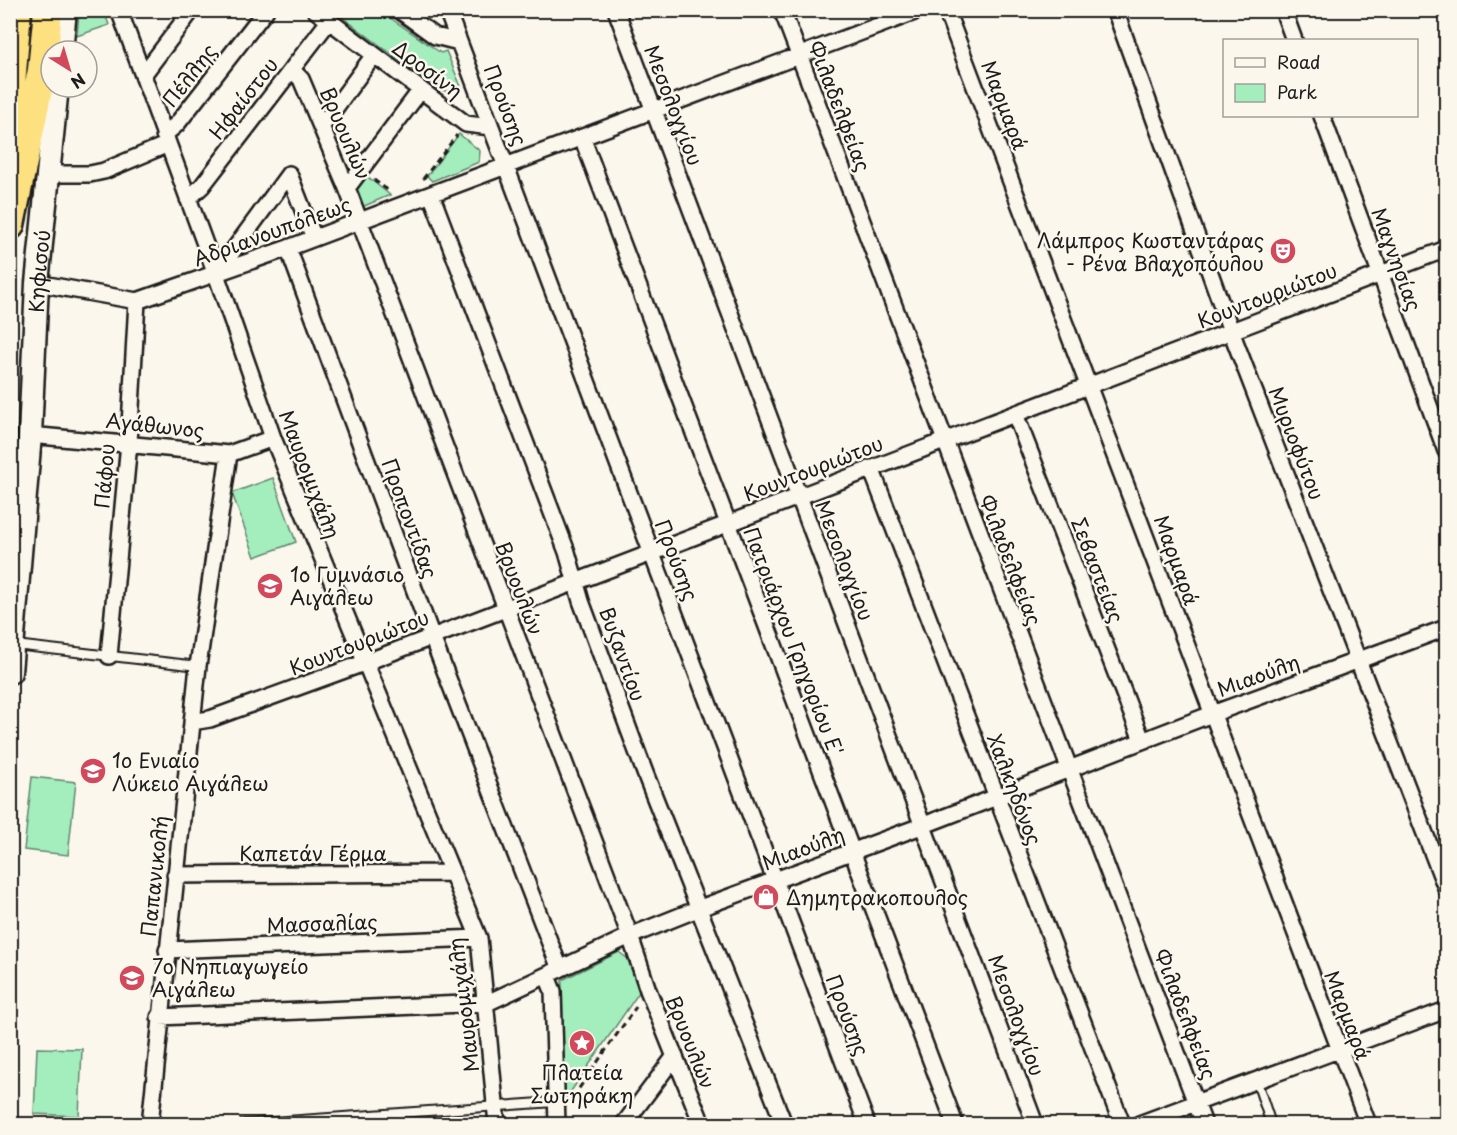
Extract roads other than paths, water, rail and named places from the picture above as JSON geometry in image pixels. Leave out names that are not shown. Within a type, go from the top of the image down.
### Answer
[{"type":"highway","points":[[10,98],[17,10]]},
{"type":"highway","points":[[10,225],[42,70],[48,10]]},
{"type":"main road","points":[[62,39],[64,10]]},
{"type":"main road","name":"Κηφισού","points":[[10,672],[30,435],[37,283],[56,99]]},
{"type":"street","points":[[143,75],[192,10]]},
{"type":"street","name":"Πέλλης","points":[[166,140],[266,10]]},
{"type":"street","name":"Δροσίνη","points":[[315,10],[466,124],[491,127]]},
{"type":"street","name":"Δροσίνη","points":[[399,10],[435,36],[459,42]]},
{"type":"street","name":"Προύσης","points":[[447,10],[867,1125]]},
{"type":"street","name":"Μεσολογγίου","points":[[616,10],[1035,1125]]},
{"type":"street","name":"Φιλαδελφείας","points":[[782,10],[943,441],[1204,1125]]},
{"type":"street","name":"Αδριανουπόλεως","points":[[37,283],[137,301],[506,167],[920,10]]},
{"type":"street","name":"Μαρμαρά","points":[[946,10],[1368,1125]]},
{"type":"street","name":"Μυριοφύτου","points":[[1115,10],[1230,332],[1446,888]]},
{"type":"street","points":[[1283,10],[1294,39]]},
{"type":"street","name":"Μαυρομιχάλη","points":[[119,11],[216,274],[273,438],[479,938],[497,1125]]},
{"type":"street","name":"Ηφαίστου","points":[[188,199],[202,186],[329,21]]},
{"type":"street","points":[[321,127],[374,55]]},
{"type":"street","name":"Βρυουλών","points":[[291,70],[301,80],[347,188],[699,1123]]},
{"type":"street","points":[[347,188],[420,91]]},
{"type":"street","name":"Μαγνησίας","points":[[1322,117],[1446,451]]},
{"type":"street","name":"Πατριάρχου Γρηγορίου Ε'","points":[[582,137],[955,1125]]},
{"type":"street","points":[[49,174],[90,174],[104,171],[166,140]]},
{"type":"street","points":[[216,274],[289,174],[314,238]]},
{"type":"street","name":"Βυζαντίου","points":[[418,199],[567,552],[575,582],[645,773],[784,1125]]},
{"type":"street","name":"Προποντίδας","points":[[288,248],[553,972],[557,1125]]},
{"type":"street","name":"Κουντουριώτου","points":[[192,722],[210,719],[364,663],[651,551],[1446,249]]},
{"type":"street","name":"Πάφου","points":[[109,656],[129,443],[137,301]]},
{"type":"street","name":"Σεβαστείας","points":[[1015,414],[1142,740]]},
{"type":"street","name":"Αγάθωνος","points":[[30,435],[230,454],[273,438]]},
{"type":"street","name":"Παπανικολή","points":[[150,1125],[159,1017],[198,666],[230,454]]},
{"type":"street","name":"Χαλκηδόνος","points":[[871,468],[1122,1125]]},
{"type":"street","name":"Μιαούλη","points":[[159,1017],[487,1003],[630,936],[700,908],[924,825],[1142,740],[1446,628]]},
{"type":"street","name":"Καπετάν Γέρμα","points":[[175,875],[451,873]]},
{"type":"street","name":"Μασσαλίας","points":[[167,950],[479,938]]},
{"type":"street","points":[[1139,1125],[1446,1010]]},
{"type":"street","points":[[624,1125],[675,1056]]},
{"type":"lane","points":[[12,645],[198,666]]},
{"type":"lane","points":[[1257,1082],[1270,1125]]},
{"type":"lane","points":[[244,1125],[555,1102]]},
{"type":"place","name":"Λάμπρος Κωσταντάρας - Ρένα Βλαχοπόυλου","points":[[1283,251]]},
{"type":"place","name":"1ο Γυμνάσιο Αιγάλεω","points":[[270,586]]},
{"type":"place","name":"1ο Ενιαίο Λύκειο Αιγάλεω","points":[[93,771]]},
{"type":"place","name":"Δημητρακοπουλος","points":[[766,897]]},
{"type":"place","name":"7ο Νηπιαγωγείο Αιγάλεω","points":[[132,978]]},
{"type":"place","name":"Πλατεία Σωτηράκη","points":[[582,1043]]}]
